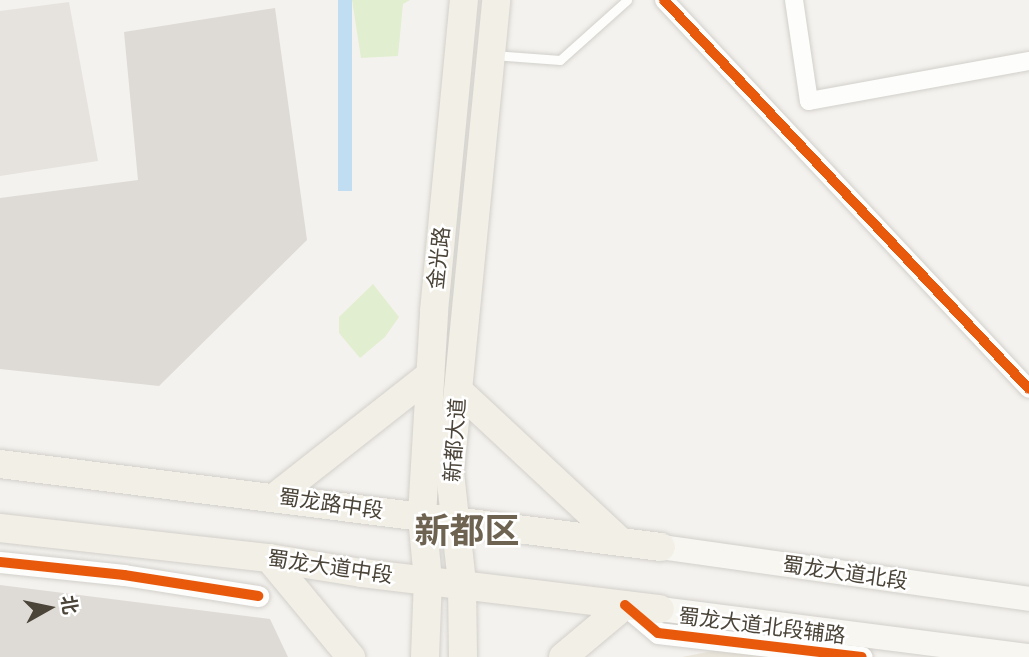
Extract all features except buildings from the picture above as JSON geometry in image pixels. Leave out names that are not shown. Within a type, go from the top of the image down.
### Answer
[{"type":"main road","name":"金光路","points":[[428,580],[422,516],[430,375],[464,0]]},
{"type":"main road","name":"金光路","points":[[461,348],[496,0]]},
{"type":"main road","name":"新都大道","points":[[461,348],[450,472],[453,520],[462,583],[463,657]]},
{"type":"main road","points":[[276,496],[430,375]]},
{"type":"main road","points":[[459,391],[620,541]]},
{"type":"main road","name":"蜀龙路中段","points":[[0,464],[276,496],[661,547]]},
{"type":"main road","name":"蜀龙大道中段","points":[[0,528],[269,558],[660,609]]},
{"type":"main road","name":"蜀龙大道北段","points":[[661,547],[1029,599]]},
{"type":"main road","points":[[269,558],[351,657]]},
{"type":"main road","points":[[425,657],[428,580]]},
{"type":"main road","points":[[563,657],[625,605]]},
{"type":"main road","points":[[660,609],[1029,656]]},
{"type":"street","points":[[664,0],[1029,389]]},
{"type":"street","points":[[794,0],[809,101],[1029,61]]},
{"type":"street","points":[[0,562],[124,575],[258,596]]},
{"type":"street","name":"蜀龙大道北段辅路","points":[[625,605],[658,633],[862,657]]},
{"type":"lane","points":[[491,55],[560,60],[627,0]]},
{"type":"shaded area","points":[[69,2],[98,161],[0,176],[0,11]]},
{"type":"shaded area","points":[[754,643],[858,657],[682,657]]},
{"type":"green space","points":[[352,0],[410,0],[403,4],[398,56],[361,58]]},
{"type":"green space","points":[[373,284],[399,317],[385,337],[360,358],[339,333],[339,317]]},
{"type":"water","points":[[338,0],[352,0],[352,191],[338,191]]},
{"type":"cycle path","points":[[664,0],[1029,389]]},
{"type":"cycle path","points":[[0,562],[124,575],[258,596]]},
{"type":"cycle path","points":[[625,605],[658,633],[862,657]]},
{"type":"district","name":"新都区","points":[[467,530]]}]
